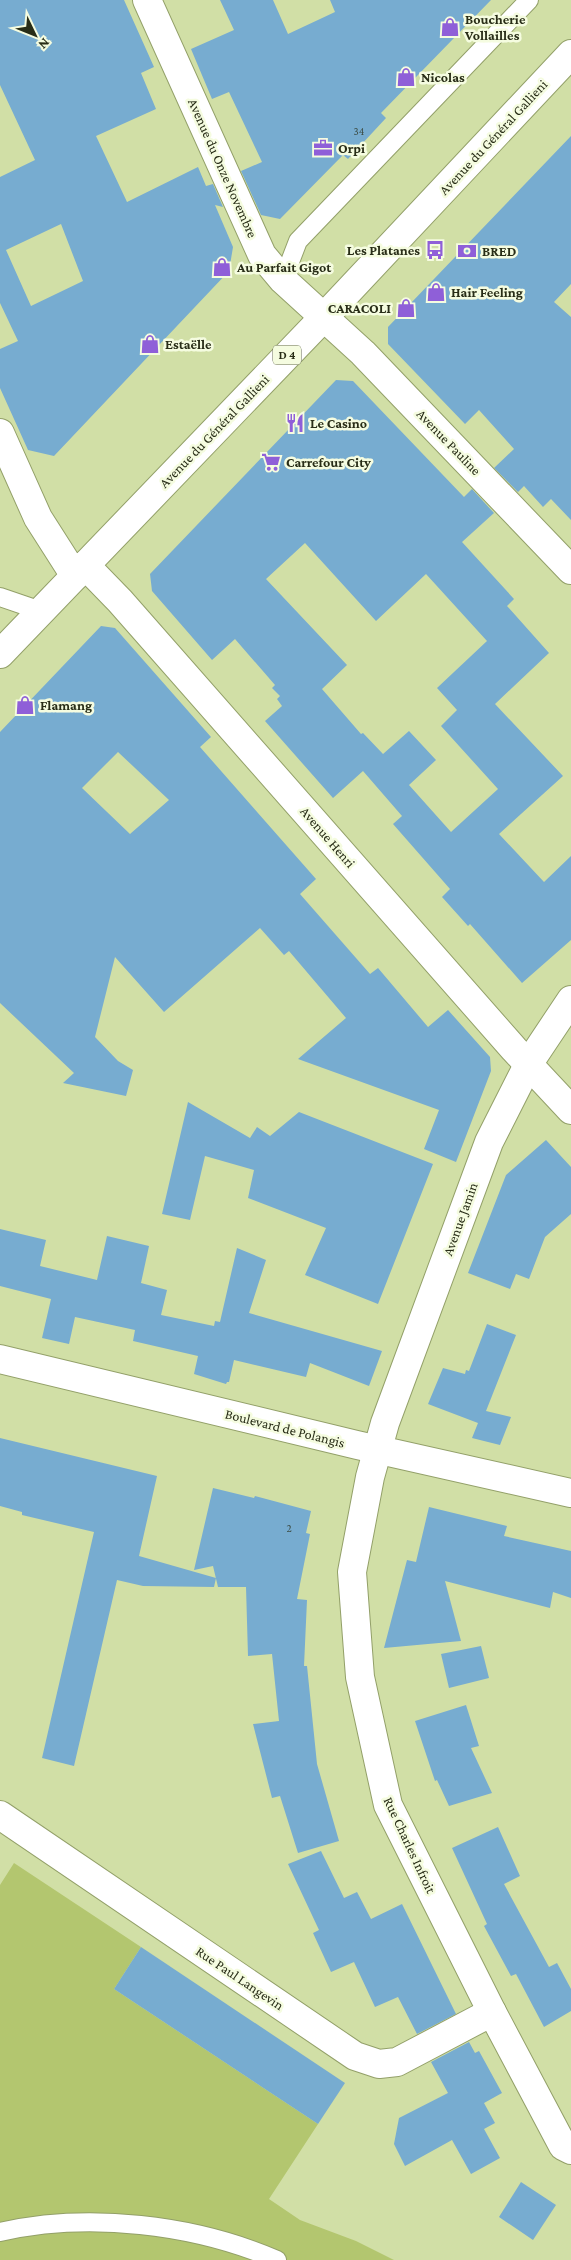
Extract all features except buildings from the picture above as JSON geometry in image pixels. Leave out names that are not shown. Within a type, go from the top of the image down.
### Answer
[{"type":"street","name":"Avenue du Onze Novembre","points":[[147,0],[262,255],[283,280],[324,317]]},
{"type":"street","name":"Avenue du Général Gallieni","points":[[0,654],[324,317],[571,54]]},
{"type":"street","name":"Avenue Pauline","points":[[324,317],[363,353],[571,570]]},
{"type":"street","name":"Avenue Henri","points":[[0,432],[38,518],[80,570],[127,608],[571,1110]]},
{"type":"street","name":"Avenue Jamin","points":[[377,1450],[388,1414],[489,1142],[528,1063],[571,1000]]},
{"type":"street","name":"Boulevard de Polangis","points":[[0,1359],[377,1450],[571,1493]]},
{"type":"street","name":"Rue Charles Infroit","points":[[377,1450],[370,1476],[352,1572],[360,1677],[388,1805],[492,2012],[568,2144]]},
{"type":"street","name":"Rue Paul Langevin","points":[[0,1816],[355,2056],[380,2064],[397,2062],[492,2012]]},
{"type":"lane","points":[[283,280],[298,241],[529,0]]},
{"type":"lane","points":[[0,597],[41,611]]},
{"type":"lane","points":[[0,2232],[50,2225],[103,2222],[157,2227],[199,2235],[260,2252],[277,2260]]},
{"type":"green space","points":[[14,1863],[141,1947],[114,1989],[318,2124],[269,2199],[300,2220],[356,2241],[394,2260],[0,2260],[0,1885]]},
{"type":"place","name":"Boucherie Vollailles","points":[[450,27]]},
{"type":"place","name":"Nicolas","points":[[406,77]]},
{"type":"place","name":"Orpi","points":[[323,148]]},
{"type":"place","name":"Les Platanes","points":[[435,250]]},
{"type":"place","name":"BRED","points":[[467,251]]},
{"type":"place","name":"Au Parfait Gigot","points":[[222,267]]},
{"type":"place","name":"Hair Feeling","points":[[436,292]]},
{"type":"place","name":"CARACOLI","points":[[406,308]]},
{"type":"place","name":"Estaëlle","points":[[150,344]]},
{"type":"place","name":"Le Casino","points":[[295,423]]},
{"type":"place","name":"Carrefour City","points":[[271,462]]},
{"type":"place","name":"Flamang","points":[[25,705]]}]
